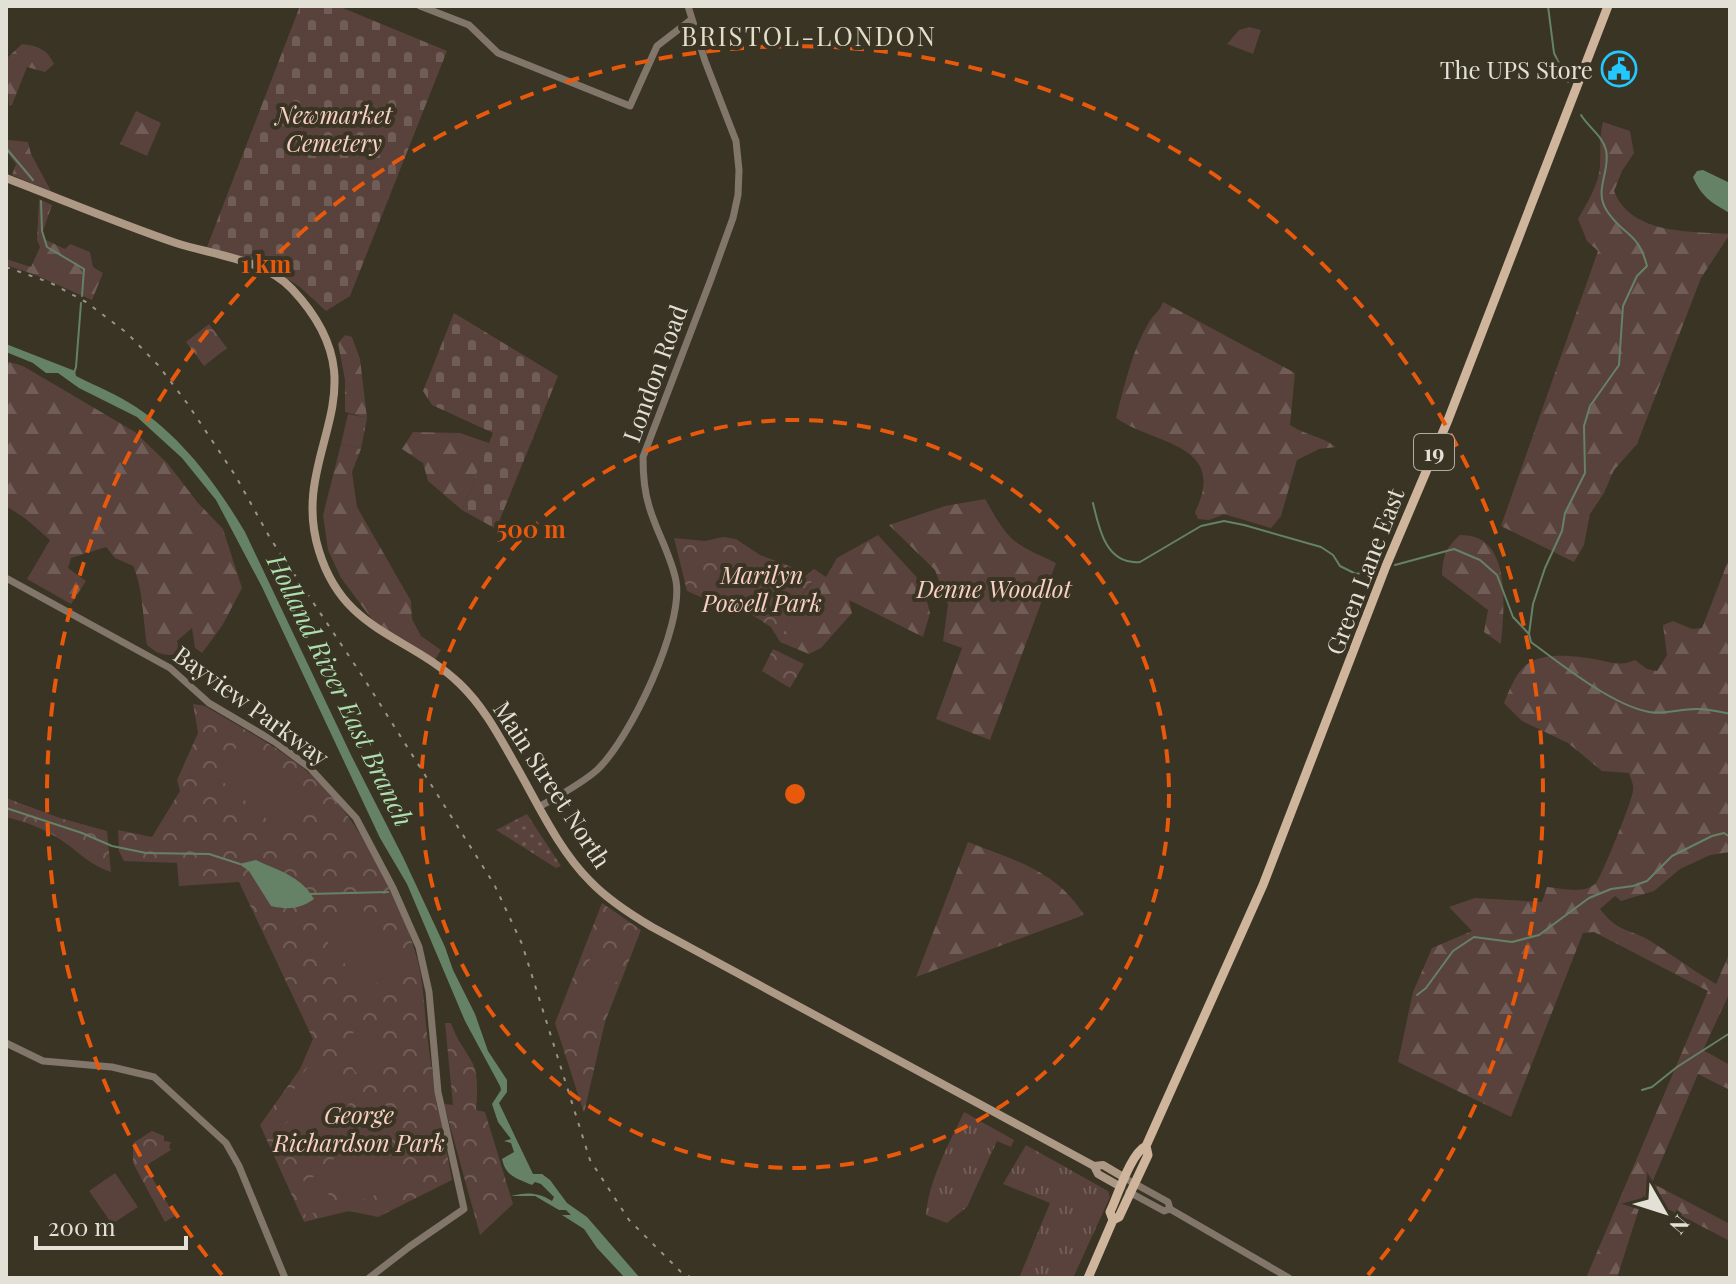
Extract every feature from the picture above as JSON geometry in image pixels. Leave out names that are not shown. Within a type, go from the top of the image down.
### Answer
[{"type":"main road","name":"Green Lane East","points":[[1088,1278],[1113,1220],[1110,1212],[1148,1155],[1146,1146],[1263,885],[1608,6]]},
{"type":"main road","name":"Main Street North","points":[[6,178],[178,244],[248,264],[271,274],[290,287],[320,323],[335,360],[335,400],[313,493],[315,532],[324,566],[355,612],[377,630],[428,660],[459,683],[486,714],[539,807],[588,879],[628,913],[1094,1166],[1103,1165],[1128,1185]]},
{"type":"street","points":[[420,6],[469,25],[498,53],[630,106],[657,46],[692,19]]},
{"type":"street","name":"London Road","points":[[539,807],[595,772],[622,742],[638,714],[671,630],[678,599],[675,577],[643,482],[643,457],[733,218],[739,170],[736,141],[705,61],[688,6]]},
{"type":"street","name":"Bayview Parkway","points":[[6,578],[170,668],[209,703],[275,742],[310,768],[356,818],[399,899],[419,947],[429,992],[438,1092],[464,1209],[369,1278]]},
{"type":"street","points":[[6,1043],[43,1061],[112,1067],[154,1077],[226,1143],[239,1166],[285,1278]]},
{"type":"street","points":[[1128,1185],[1168,1202],[1170,1209],[1289,1278]]},
{"type":"green space","name":"Newmarket Cemetery","points":[[300,6],[338,6],[447,51],[350,296],[326,311],[300,287],[266,265],[207,247]]},
{"type":"green space","points":[[1249,27],[1261,30],[1253,54],[1227,44],[1239,30]]},
{"type":"green space","points":[[22,44],[41,49],[54,64],[45,72],[27,67],[9,106],[6,59]]},
{"type":"green space","points":[[136,111],[161,123],[147,156],[120,144]]},
{"type":"green space","points":[[1603,122],[1630,131],[1634,153],[1614,191],[1622,205],[1634,216],[1663,228],[1730,234],[1701,278],[1637,444],[1614,470],[1590,514],[1584,545],[1574,562],[1501,526],[1598,251],[1587,241],[1578,219],[1597,180]]},
{"type":"green space","points":[[6,141],[28,142],[51,191],[12,175],[16,164],[6,151]]},
{"type":"green space","points":[[39,199],[52,205],[43,231],[46,240],[65,249],[70,244],[90,252],[93,267],[103,273],[92,300],[6,265],[6,259],[31,267],[40,247],[37,240]]},
{"type":"green space","points":[[1163,302],[1295,373],[1290,425],[1336,447],[1319,449],[1297,460],[1281,516],[1271,528],[1224,514],[1209,520],[1198,519],[1195,512],[1203,489],[1202,472],[1195,459],[1167,441],[1116,418],[1138,344]]},
{"type":"green space","points":[[454,313],[558,376],[496,529],[462,510],[493,433],[432,405],[423,391]]},
{"type":"green space","points":[[209,324],[227,348],[204,366],[186,342]]},
{"type":"green space","points":[[345,335],[352,337],[360,359],[367,418],[345,412],[345,380],[338,343]]},
{"type":"green space","points":[[6,361],[23,366],[135,432],[168,464],[223,529],[242,588],[222,626],[202,653],[195,648],[192,628],[177,641],[182,658],[162,654],[147,645],[141,594],[133,566],[115,558],[106,547],[71,558],[68,568],[86,581],[71,604],[27,579],[50,540],[6,506]]},
{"type":"green space","points":[[348,414],[367,418],[361,449],[341,444]]},
{"type":"green space","points":[[413,432],[460,433],[489,443],[462,510],[428,481],[423,463],[402,449]]},
{"type":"green space","points":[[341,444],[361,449],[352,472],[357,507],[411,601],[412,619],[421,636],[441,650],[435,660],[374,622],[341,578],[328,550],[323,515]]},
{"type":"green space","name":"Denne Woodlot","points":[[985,499],[1013,540],[1056,563],[990,740],[936,719],[962,648],[943,641],[948,605],[935,570],[889,525],[945,506]]},
{"type":"green space","name":"Denne Woodlot","points":[[878,535],[922,583],[930,613],[923,637],[849,600],[852,613],[821,648],[809,654],[780,642],[795,604],[812,583],[805,576],[814,569],[826,577],[837,558]]},
{"type":"green space","points":[[1460,535],[1477,538],[1489,547],[1497,560],[1503,593],[1501,644],[1484,632],[1488,610],[1442,575],[1446,553]]},
{"type":"green space","name":"Marilyn Powell Park","points":[[723,537],[736,539],[760,555],[800,570],[812,582],[795,604],[780,642],[771,627],[723,596],[719,605],[687,591],[674,538],[705,541]]},
{"type":"green space","points":[[746,554],[799,579],[776,619],[751,604],[739,588],[736,581]]},
{"type":"green space","points":[[1730,556],[1730,852],[1710,855],[1680,869],[1654,891],[1621,901],[1615,896],[1600,909],[1619,927],[1652,942],[1716,984],[1730,952],[1730,992],[1703,1050],[1730,1065],[1730,1090],[1698,1074],[1652,1183],[1730,1224],[1730,1241],[1643,1196],[1617,1278],[1586,1278],[1708,991],[1594,932],[1583,933],[1511,1117],[1398,1062],[1413,992],[1432,948],[1472,931],[1449,907],[1475,898],[1542,902],[1547,887],[1573,890],[1591,887],[1604,868],[1631,798],[1633,786],[1629,773],[1602,771],[1568,743],[1522,721],[1504,703],[1519,673],[1533,661],[1561,656],[1617,663],[1635,660],[1647,669],[1657,671],[1667,655],[1663,625],[1673,621],[1692,629],[1702,628]]},
{"type":"green space","points":[[773,649],[804,664],[790,688],[762,671]]},
{"type":"green space","name":"George Richardson Park","points":[[193,704],[205,706],[270,745],[329,792],[371,852],[396,901],[415,949],[430,1059],[452,1180],[378,1217],[349,1211],[304,1222],[260,1125],[300,1069],[313,1039],[239,882],[179,886],[177,863],[124,861],[119,851],[118,830],[152,837],[180,791],[177,780],[198,733]]},
{"type":"green space","points":[[245,738],[307,791],[277,828],[214,774]]},
{"type":"green space","points":[[6,798],[107,831],[111,872],[48,832],[6,817]]},
{"type":"green space","points":[[527,814],[561,866],[556,868],[496,830]]},
{"type":"green space","points":[[968,842],[1018,861],[1048,877],[1084,915],[916,977]]},
{"type":"green space","points":[[602,903],[641,930],[605,1022],[584,1113],[555,1023]]},
{"type":"green space","points":[[359,905],[404,961],[367,991],[322,935]]},
{"type":"green space","points":[[593,952],[623,965],[602,1016],[572,1003]]},
{"type":"green space","points":[[366,1019],[390,1052],[359,1076],[346,1053],[353,1033]]},
{"type":"green space","points":[[445,1023],[451,1023],[475,1069],[476,1110],[485,1112],[513,1204],[480,1235],[444,1104],[453,1105]]},
{"type":"green space","points":[[318,1056],[357,1095],[320,1136],[300,1114],[293,1097],[299,1079]]},
{"type":"green space","points":[[964,1112],[1014,1140],[1011,1147],[997,1141],[967,1207],[947,1223],[926,1215],[940,1162]]},
{"type":"green space","points":[[297,1116],[313,1143],[291,1157],[275,1130]]},
{"type":"green space","points":[[152,1131],[164,1136],[164,1141],[171,1142],[171,1150],[145,1166],[175,1216],[165,1222],[133,1163],[133,1143]]},
{"type":"green space","points":[[389,1136],[407,1182],[346,1207],[327,1162]]},
{"type":"green space","points":[[1026,1145],[1108,1191],[1110,1197],[1073,1278],[1019,1278],[1050,1203],[1003,1184]]},
{"type":"green space","points":[[115,1173],[138,1207],[112,1224],[89,1191]]},
{"type":"green space","points":[[320,1174],[333,1205],[306,1216],[293,1186]]},
{"type":"shaded area","points":[[1703,170],[1730,183],[1730,213],[1699,189],[1693,177],[1697,171]]},
{"type":"shaded area","points":[[6,344],[75,371],[76,376],[136,407],[183,447],[223,497],[245,532],[403,857],[475,1014],[488,1051],[507,1080],[507,1092],[499,1103],[533,1174],[542,1174],[550,1180],[567,1203],[587,1217],[640,1278],[625,1278],[584,1229],[562,1215],[571,1215],[566,1210],[559,1210],[535,1196],[511,1196],[532,1194],[552,1201],[554,1197],[541,1184],[535,1182],[532,1185],[506,1170],[502,1159],[514,1152],[511,1143],[504,1141],[511,1139],[498,1122],[492,1104],[501,1090],[500,1086],[465,1021],[407,884],[380,838],[262,587],[216,500],[182,458],[137,417],[79,388],[58,373],[46,373],[33,363],[6,352]]},
{"type":"shaded area","points":[[256,860],[296,879],[314,899],[294,908],[271,906],[249,871],[239,864]]},
{"type":"waterway","points":[[1548,6],[1554,53],[1568,82]]},
{"type":"waterway","points":[[1529,634],[1533,604],[1545,568],[1562,531],[1565,513],[1585,473],[1584,426],[1590,406],[1619,365],[1623,306],[1637,276],[1647,266],[1635,240],[1613,219],[1603,203],[1606,150],[1602,140],[1581,115]]},
{"type":"waterway","points":[[6,148],[33,180]]},
{"type":"waterway","points":[[41,201],[42,231],[47,247],[84,269],[82,296]]},
{"type":"waterway","points":[[74,373],[81,303]]},
{"type":"waterway","points":[[1093,503],[1106,543],[1119,558],[1128,561],[1140,562],[1201,526],[1224,521],[1321,547],[1333,555],[1340,566],[1356,574],[1378,569]]},
{"type":"waterway","points":[[1395,565],[1454,549],[1480,560],[1497,575],[1513,617],[1529,634],[1531,642],[1604,693],[1649,712],[1699,709],[1730,714]]},
{"type":"waterway","points":[[6,808],[112,846],[146,853],[209,854],[240,864]]},
{"type":"waterway","points":[[1417,995],[1426,988],[1453,951],[1474,937],[1512,942],[1539,935],[1589,898],[1611,889],[1647,881],[1672,856],[1712,836],[1724,833],[1730,837]]},
{"type":"waterway","points":[[310,894],[388,892]]},
{"type":"waterway","points":[[1642,1090],[1652,1087],[1730,1033]]},
{"type":"railway","points":[[6,267],[51,283],[86,302],[127,333],[158,365],[187,403],[235,475],[270,538],[361,674],[494,884],[522,944],[590,1160],[629,1220],[681,1272],[692,1278]]},
{"type":"place","name":"The UPS Store","points":[[1619,69]]},
{"type":"district","name":"BRISTOL-LONDON","points":[[809,35]]},
{"type":"water label","name":"Holland River East Branch","points":[[341,690]]}]
